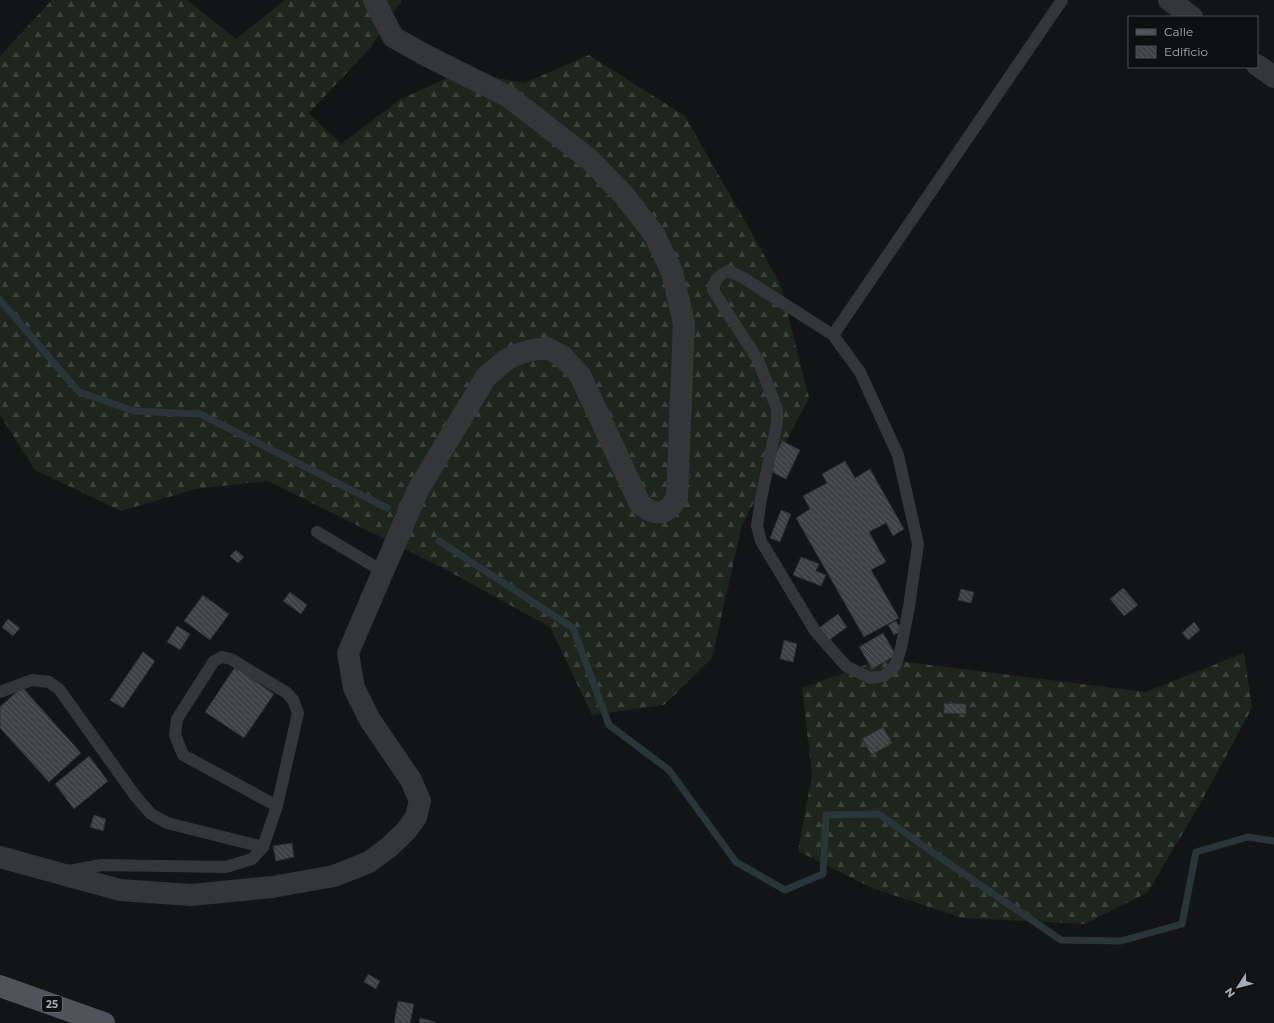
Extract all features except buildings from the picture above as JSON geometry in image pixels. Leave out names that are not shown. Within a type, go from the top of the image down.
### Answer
[{"type":"main road","name":"25","points":[[0,986],[104,1023]]},
{"type":"street","points":[[0,857],[120,890],[191,895],[272,887],[334,876],[369,862],[388,848],[406,831],[416,817],[420,801],[411,780],[370,720],[354,688],[348,653],[418,490],[486,377],[506,360],[518,354],[547,348],[562,356],[580,375],[640,504],[653,513],[659,513],[666,510],[673,504],[676,497],[684,323],[672,272],[654,234],[623,194],[589,159],[510,97],[392,37],[374,0]]},
{"type":"street","points":[[1169,0],[1191,16]]},
{"type":"street","points":[[1258,66],[1274,77]]},
{"type":"lane","points":[[833,335],[1062,0]]},
{"type":"lane","points":[[728,271],[742,277],[833,335],[860,372],[898,455],[918,544],[909,607],[901,648],[895,666],[884,676],[870,678],[846,666],[815,631],[761,541],[757,526],[761,499],[777,423],[777,409],[758,360],[713,290],[715,280],[720,275],[728,271]]},
{"type":"lane","points":[[317,532],[384,572]]},
{"type":"lane","points":[[57,873],[102,865],[226,867],[252,859],[263,847],[276,806],[298,713],[293,700],[287,693],[231,659],[222,657],[214,661],[177,719],[175,735],[183,755],[276,806]]},
{"type":"lane","points":[[0,692],[32,680],[49,682],[59,689],[136,798],[151,814],[167,823],[263,847]]},
{"type":"green space","points":[[52,0],[187,0],[236,39],[285,0],[402,0],[371,47],[309,113],[341,144],[401,99],[462,71],[524,83],[589,55],[685,116],[780,283],[809,398],[742,525],[712,658],[664,705],[592,715],[550,627],[441,567],[268,481],[196,489],[121,511],[35,470],[0,415],[0,56]]},
{"type":"green space","points":[[1244,653],[1252,708],[1199,806],[1147,893],[1084,924],[962,918],[872,888],[798,851],[812,775],[802,688],[882,659],[1145,692]]},
{"type":"waterway","points":[[0,300],[79,392],[134,411],[200,414],[387,508]]},
{"type":"waterway","points":[[439,541],[573,628],[609,725],[669,770],[736,862],[785,890],[823,874],[826,815],[879,814],[1061,940],[1121,941],[1182,924],[1196,852],[1248,837],[1274,841]]}]
